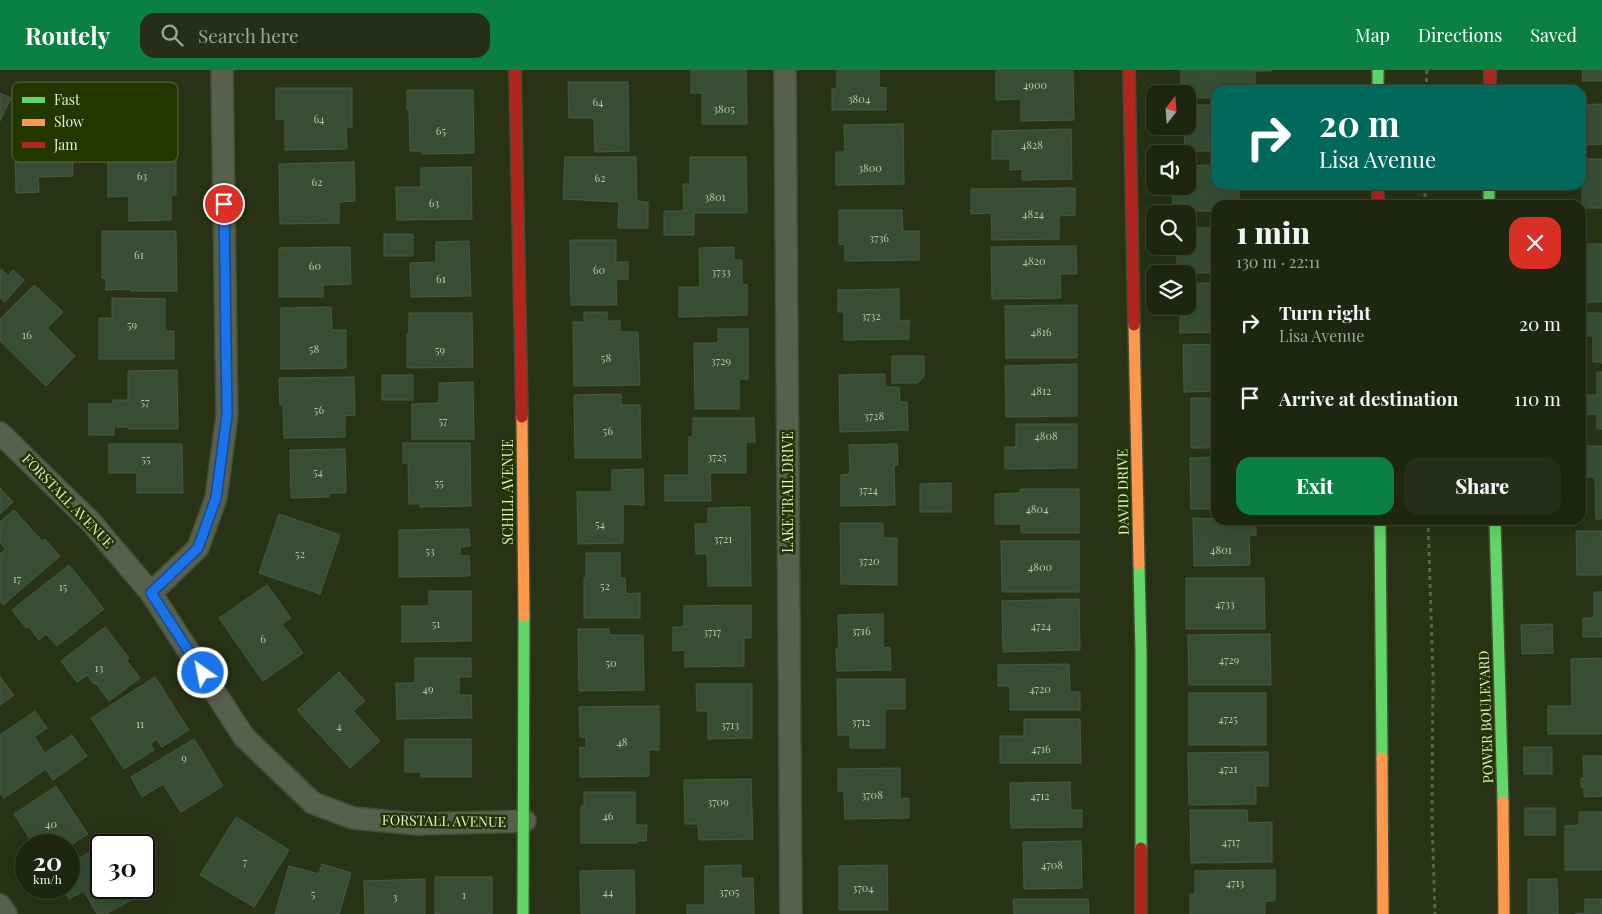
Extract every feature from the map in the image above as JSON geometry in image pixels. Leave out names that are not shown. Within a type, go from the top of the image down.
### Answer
[{"type":"street","points":[[151,593],[198,548],[216,498],[227,415],[222,70]]},
{"type":"street","name":"SCHILL AVENUE","points":[[515,70],[524,457],[525,821],[523,914]]},
{"type":"street","name":"LAKE TRAIL DRIVE","points":[[785,70],[791,914]]},
{"type":"street","name":"DAVID DRIVE","points":[[1129,70],[1142,653],[1141,914]]},
{"type":"street","points":[[1378,70],[1378,85]]},
{"type":"street","points":[[1490,70],[1490,85]]},
{"type":"street","name":"FORSTALL AVENUE","points":[[0,433],[90,521],[151,593],[244,737],[313,804],[353,818],[417,824],[525,821]]},
{"type":"street","points":[[1380,525],[1383,914]]},
{"type":"street","name":"POWER BOULEVARD","points":[[1495,525],[1503,774],[1504,914]]},
{"type":"street","points":[[0,905],[6,914]]},
{"type":"path","points":[[1426,85],[1427,70]]},
{"type":"path","points":[[1428,525],[1433,675],[1432,817],[1435,914]]},
{"type":"building","points":[[691,70],[746,70],[747,124],[702,124],[702,93],[691,93]]},
{"type":"building","points":[[837,70],[879,70],[879,87],[886,88],[886,110],[832,110],[832,89],[837,89]]},
{"type":"building","points":[[1181,70],[1271,70],[1255,71],[1255,85],[1211,85],[1211,98],[1196,98],[1196,85],[1181,85]]},
{"type":"building","points":[[1583,70],[1602,70],[1602,81],[1582,81]]},
{"type":"building","points":[[996,71],[1073,71],[1074,120],[1021,121],[1021,99],[996,100]]},
{"type":"building","points":[[568,82],[628,82],[629,151],[595,152],[594,118],[569,118]]},
{"type":"building","points":[[276,88],[352,88],[352,127],[346,127],[347,149],[285,150],[285,119],[276,119]]},
{"type":"building","points":[[407,90],[473,90],[474,153],[422,154],[422,151],[410,151]]},
{"type":"building","points":[[0,93],[11,98],[0,121]]},
{"type":"building","points":[[1602,104],[1602,144],[1586,145],[1586,105]]},
{"type":"building","points":[[1196,105],[1211,105],[1211,151],[1196,151],[1196,145],[1185,145],[1184,135],[1196,135]]},
{"type":"building","points":[[903,124],[904,184],[836,185],[836,152],[845,152],[844,125]]},
{"type":"building","points":[[1071,129],[1072,179],[1022,180],[1022,169],[1010,170],[1010,159],[992,159],[992,131]]},
{"type":"building","points":[[565,157],[636,157],[637,201],[648,202],[648,228],[618,228],[619,202],[563,199]]},
{"type":"building","points":[[690,157],[746,157],[747,213],[694,213],[694,235],[664,235],[664,211],[684,211],[683,184],[690,184]]},
{"type":"building","points":[[1586,159],[1602,159],[1602,208],[1586,208],[1586,200],[1582,200],[1582,190],[1586,190]]},
{"type":"building","points":[[15,162],[73,162],[73,176],[38,177],[39,192],[16,193]]},
{"type":"building","points":[[108,162],[176,162],[176,195],[171,195],[171,220],[129,221],[129,196],[108,197]]},
{"type":"building","points":[[354,162],[355,201],[339,202],[339,223],[280,224],[279,164]]},
{"type":"building","points":[[1211,165],[1211,190],[1239,190],[1239,200],[1211,200],[1211,211],[1196,211],[1196,205],[1173,205],[1172,195],[1196,195],[1196,166]]},
{"type":"building","points":[[471,167],[472,219],[397,220],[396,187],[421,187],[421,168]]},
{"type":"building","points":[[1075,188],[1075,215],[1059,216],[1059,239],[992,240],[991,213],[971,214],[971,189]]},
{"type":"building","points":[[839,210],[902,210],[903,231],[919,231],[919,260],[845,261],[845,245],[839,244]]},
{"type":"building","points":[[1196,228],[1211,228],[1211,273],[1196,273],[1196,265],[1177,265],[1177,255],[1196,255]]},
{"type":"building","points":[[102,231],[176,231],[177,291],[106,290],[106,278],[102,278]]},
{"type":"building","points":[[384,234],[413,234],[413,256],[384,256]]},
{"type":"building","points":[[570,240],[616,240],[616,262],[628,262],[628,279],[616,279],[617,305],[571,305]]},
{"type":"building","points":[[469,241],[471,296],[411,297],[410,263],[436,262],[436,242]]},
{"type":"building","points":[[1586,244],[1602,244],[1602,302],[1586,302]]},
{"type":"building","points":[[1076,246],[1077,274],[1060,274],[1061,298],[992,299],[991,247]]},
{"type":"building","points":[[350,247],[351,284],[323,285],[323,297],[279,297],[279,248]]},
{"type":"building","points":[[734,247],[734,260],[742,260],[742,285],[747,284],[747,315],[679,317],[679,287],[700,287],[699,248]]},
{"type":"building","points":[[1,269],[8,276],[13,270],[24,280],[5,302],[0,298]]},
{"type":"building","points":[[1196,283],[1211,283],[1211,332],[1180,333],[1180,315],[1196,315]]},
{"type":"building","points":[[34,285],[63,312],[47,328],[75,356],[46,386],[0,341],[0,319]]},
{"type":"building","points":[[899,289],[899,321],[909,320],[909,339],[844,340],[844,312],[838,312],[838,290]]},
{"type":"building","points":[[112,298],[165,299],[165,331],[174,331],[174,359],[99,359],[99,318],[112,318]]},
{"type":"building","points":[[1077,305],[1077,358],[1006,358],[1005,306]]},
{"type":"building","points":[[331,307],[332,330],[346,330],[346,368],[281,369],[281,308]]},
{"type":"building","points":[[584,312],[607,312],[607,321],[620,321],[620,332],[638,332],[640,385],[574,386],[573,322],[584,322]]},
{"type":"building","points":[[409,313],[472,313],[473,367],[407,368]]},
{"type":"building","points":[[1586,313],[1602,313],[1602,362],[1593,362],[1593,336],[1586,336]]},
{"type":"building","points":[[718,329],[748,329],[748,379],[739,379],[739,409],[695,409],[694,343],[718,343]]},
{"type":"building","points":[[1211,344],[1211,391],[1184,392],[1183,345]]},
{"type":"building","points":[[892,356],[924,356],[924,376],[918,383],[892,383]]},
{"type":"building","points":[[1077,364],[1077,416],[1006,417],[1005,366]]},
{"type":"building","points":[[177,370],[178,429],[129,429],[129,427],[114,427],[114,435],[89,435],[89,404],[113,404],[113,400],[128,400],[128,371]]},
{"type":"building","points":[[1597,372],[1602,372],[1602,429],[1597,429],[1597,414],[1586,414],[1586,395],[1597,395]]},
{"type":"building","points":[[885,374],[885,387],[899,387],[900,402],[907,402],[908,430],[840,432],[839,375]]},
{"type":"building","points":[[382,375],[413,375],[413,400],[382,400]]},
{"type":"building","points":[[354,377],[355,415],[345,416],[345,437],[284,438],[283,405],[280,405],[279,378]]},
{"type":"building","points":[[473,382],[474,439],[412,439],[412,404],[439,403],[439,383]]},
{"type":"building","points":[[621,394],[621,405],[640,405],[641,458],[575,458],[574,395]]},
{"type":"building","points":[[1191,398],[1211,398],[1211,448],[1191,448]]},
{"type":"building","points":[[693,418],[754,418],[755,442],[746,442],[746,473],[710,473],[711,501],[665,501],[665,475],[689,475],[689,437],[693,437]]},
{"type":"building","points":[[1016,424],[1077,424],[1077,468],[1005,469],[1005,447],[1016,447]]},
{"type":"building","points":[[403,443],[470,443],[471,506],[420,507],[420,504],[409,504],[408,463],[403,463]]},
{"type":"building","points":[[109,444],[182,444],[183,493],[137,493],[137,473],[109,473]]},
{"type":"building","points":[[897,444],[898,465],[894,465],[895,505],[841,506],[841,475],[850,474],[849,445]]},
{"type":"building","points":[[1586,446],[1602,446],[1602,519],[1596,519],[1595,477],[1586,477]]},
{"type":"building","points":[[345,449],[346,493],[329,493],[329,497],[291,498],[290,450]]},
{"type":"building","points":[[1211,457],[1211,509],[1191,509],[1190,458]]},
{"type":"building","points":[[643,469],[644,505],[623,504],[623,543],[578,544],[577,492],[612,492],[612,470]]},
{"type":"building","points":[[951,483],[951,512],[920,512],[920,484]]},
{"type":"building","points":[[0,488],[13,502],[0,514]]},
{"type":"building","points":[[1020,489],[1079,489],[1079,533],[1021,533],[1021,524],[995,524],[995,494],[1020,493]]},
{"type":"building","points":[[750,507],[751,586],[708,586],[707,554],[696,554],[695,524],[708,524],[708,508]]},
{"type":"building","points":[[14,510],[42,541],[45,539],[60,556],[3,605],[0,602],[0,554],[6,549],[0,543],[0,522]]},
{"type":"building","points":[[279,514],[340,535],[320,594],[259,573]]},
{"type":"building","points":[[1193,518],[1211,519],[1211,525],[1256,525],[1256,535],[1249,536],[1250,565],[1194,566]]},
{"type":"building","points":[[840,523],[883,523],[883,538],[897,538],[897,585],[841,584]]},
{"type":"building","points":[[469,529],[470,546],[460,547],[460,556],[469,556],[470,576],[399,577],[399,530]]},
{"type":"building","points":[[1576,531],[1602,531],[1602,575],[1577,575]]},
{"type":"building","points":[[1001,541],[1079,541],[1079,592],[1002,592]]},
{"type":"building","points":[[586,553],[620,553],[620,578],[625,578],[626,594],[640,593],[640,618],[584,618]]},
{"type":"building","points":[[69,565],[104,609],[57,646],[46,634],[39,640],[28,626],[26,628],[12,610]]},
{"type":"building","points":[[1186,578],[1264,578],[1265,629],[1186,629]]},
{"type":"building","points":[[267,585],[291,618],[282,624],[303,653],[263,681],[219,618]]},
{"type":"building","points":[[429,591],[471,591],[471,641],[402,642],[402,606],[429,606]]},
{"type":"building","points":[[1594,592],[1602,592],[1602,637],[1583,637],[1583,618],[1594,618]]},
{"type":"building","points":[[1079,599],[1080,650],[1003,652],[1002,601]]},
{"type":"building","points":[[751,605],[751,638],[744,638],[744,666],[685,667],[685,650],[673,651],[673,627],[684,627],[684,606]]},
{"type":"building","points":[[883,614],[883,648],[890,647],[891,670],[837,671],[836,648],[839,648],[838,615]]},
{"type":"building","points":[[1552,624],[1553,653],[1522,654],[1521,625]]},
{"type":"building","points":[[105,627],[129,658],[126,660],[140,678],[109,701],[96,683],[94,684],[87,675],[77,682],[61,661]]},
{"type":"building","points":[[578,629],[609,629],[609,635],[643,635],[644,690],[579,691]]},
{"type":"building","points":[[1270,634],[1271,685],[1189,685],[1188,635]]},
{"type":"building","points":[[415,658],[471,658],[471,677],[459,677],[459,695],[471,695],[472,718],[397,719],[396,683],[415,683]]},
{"type":"building","points":[[1602,658],[1602,734],[1548,734],[1548,706],[1572,706],[1571,659]]},
{"type":"building","points":[[1069,664],[1070,692],[1080,692],[1080,710],[1010,710],[1010,686],[998,686],[998,665]]},
{"type":"building","points":[[339,672],[365,701],[353,711],[380,741],[350,768],[297,710]]},
{"type":"building","points":[[0,677],[14,695],[0,705]]},
{"type":"building","points":[[155,677],[189,730],[162,747],[156,739],[150,744],[154,750],[124,769],[91,718]]},
{"type":"building","points":[[837,679],[905,679],[905,709],[885,709],[885,748],[850,748],[850,735],[838,735]]},
{"type":"building","points":[[696,684],[752,684],[752,738],[708,739],[708,711],[697,711]]},
{"type":"building","points":[[1189,693],[1266,693],[1266,745],[1189,745]]},
{"type":"building","points":[[659,706],[659,750],[649,750],[649,776],[580,777],[580,747],[586,748],[586,737],[580,737],[579,707]]},
{"type":"building","points":[[35,711],[47,728],[34,737],[45,753],[72,735],[87,756],[53,780],[46,769],[4,798],[0,793],[0,735]]},
{"type":"building","points":[[1024,719],[1080,719],[1081,763],[1000,763],[1000,736],[1024,736]]},
{"type":"building","points":[[194,739],[223,786],[181,812],[163,784],[142,797],[131,777]]},
{"type":"building","points":[[405,739],[471,739],[471,777],[421,777],[421,772],[405,772]]},
{"type":"building","points":[[1524,747],[1552,747],[1552,774],[1524,774]]},
{"type":"building","points":[[1268,752],[1268,786],[1256,786],[1256,804],[1189,805],[1188,753]]},
{"type":"building","points":[[1583,756],[1602,756],[1602,796],[1584,797],[1584,787],[1581,787],[1581,778],[1584,778]]},
{"type":"building","points":[[900,768],[900,799],[909,798],[909,818],[845,819],[844,791],[838,791],[838,769]]},
{"type":"building","points":[[751,779],[753,839],[699,840],[698,824],[685,824],[684,780]]},
{"type":"building","points":[[1070,782],[1071,810],[1082,810],[1082,827],[1011,828],[1010,783]]},
{"type":"building","points":[[56,786],[88,834],[80,839],[80,834],[27,834],[14,814]]},
{"type":"building","points":[[584,792],[635,792],[635,825],[647,825],[646,841],[637,841],[637,843],[581,843],[581,806],[584,806]]},
{"type":"building","points":[[1525,808],[1555,808],[1555,835],[1525,835]]},
{"type":"building","points":[[1190,810],[1247,810],[1248,823],[1272,822],[1272,862],[1191,863]]},
{"type":"building","points":[[1579,812],[1602,812],[1602,870],[1565,870],[1565,826],[1579,825]]},
{"type":"building","points":[[236,817],[289,850],[254,907],[200,875]]},
{"type":"building","points":[[1081,841],[1082,888],[1024,889],[1023,842]]},
{"type":"building","points":[[90,852],[90,899],[133,899],[106,914],[97,914],[84,891],[80,893],[80,858]]},
{"type":"building","points":[[322,864],[351,873],[339,914],[275,914],[289,866],[319,874]]},
{"type":"building","points":[[741,865],[741,878],[753,878],[754,914],[687,914],[687,905],[705,905],[705,866]]},
{"type":"building","points":[[887,865],[888,910],[839,910],[839,866]]},
{"type":"building","points":[[634,870],[635,914],[581,914],[580,871]]},
{"type":"building","points":[[1275,870],[1275,901],[1265,901],[1265,914],[1190,914],[1190,894],[1195,894],[1195,871]]},
{"type":"building","points":[[435,877],[492,877],[492,914],[435,914]]},
{"type":"building","points":[[425,879],[425,914],[365,914],[364,881]]},
{"type":"building","points":[[1528,879],[1557,879],[1558,914],[1528,914]]},
{"type":"building","points":[[1013,899],[1088,899],[1089,914],[1014,914]]},
{"type":"building","points":[[1585,899],[1602,899],[1602,914],[1574,914],[1585,913]]},
{"type":"traffic: fast","points":[[1378,70],[1378,85]]},
{"type":"traffic: fast","points":[[1489,190],[1489,200]]},
{"type":"traffic: fast","points":[[1380,525],[1382,758]]},
{"type":"traffic: fast","points":[[1495,525],[1503,802]]},
{"type":"traffic: fast","points":[[1139,564],[1141,848]]},
{"type":"traffic: fast","points":[[523,914],[524,616]]},
{"type":"traffic: slow","points":[[1134,325],[1139,564]]},
{"type":"traffic: slow","points":[[522,417],[524,616]]},
{"type":"traffic: slow","points":[[1382,758],[1383,914]]},
{"type":"traffic: slow","points":[[1503,802],[1504,914]]},
{"type":"traffic: jam","points":[[515,70],[522,417]]},
{"type":"traffic: jam","points":[[1129,70],[1134,325]]},
{"type":"traffic: jam","points":[[1490,70],[1490,85]]},
{"type":"traffic: jam","points":[[1378,190],[1378,200]]},
{"type":"traffic: jam","points":[[1141,848],[1141,914]]},
{"type":"route","points":[[203,673],[151,593],[198,548],[216,498],[227,415],[224,204]]}]
